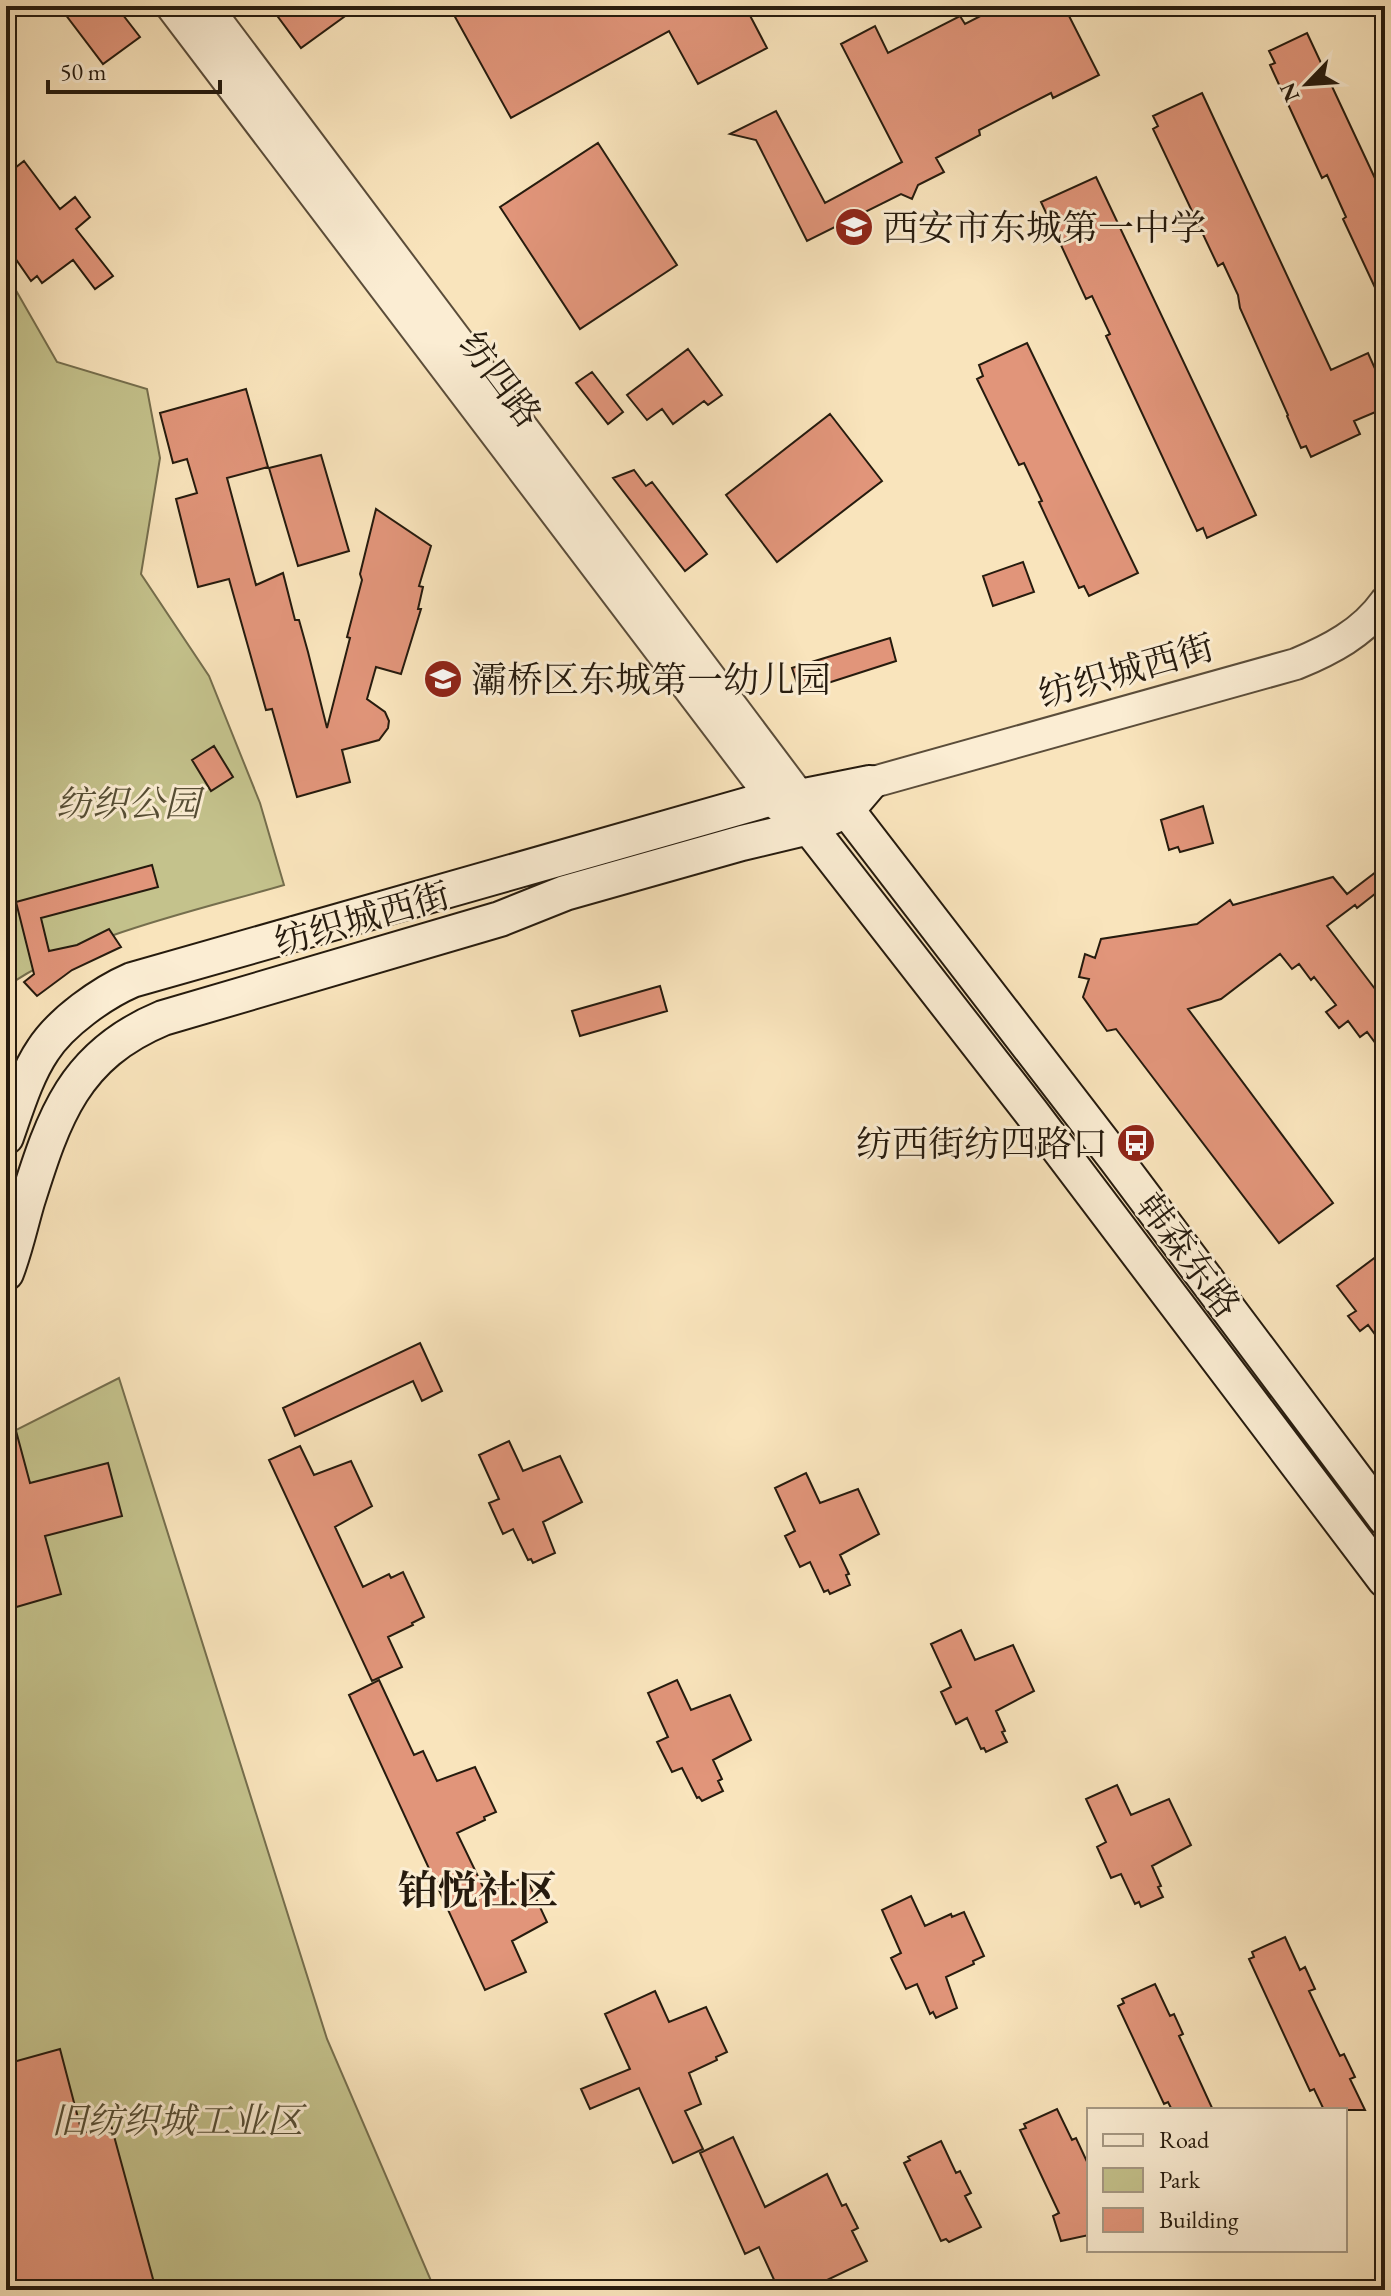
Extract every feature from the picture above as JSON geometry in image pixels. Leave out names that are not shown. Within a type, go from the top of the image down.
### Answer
[{"type":"main road","name":"纺织城西街","points":[[6,1137],[43,1050],[97,1000],[132,980],[794,808],[870,783]]},
{"type":"main road","name":"纺织城西街","points":[[6,1273],[37,1173],[69,1091],[91,1063],[140,1027],[500,919],[565,893],[742,843],[794,808],[847,810],[870,783]]},
{"type":"main road","name":"韩森东路","points":[[794,808],[1031,1112],[1385,1580]]},
{"type":"main road","name":"韩森东路","points":[[847,810],[1115,1158],[1385,1518]]},
{"type":"street","name":"纺四路","points":[[171,6],[794,808]]},
{"type":"street","name":"纺四路","points":[[206,6],[794,808]]},
{"type":"street","name":"纺织城西街","points":[[870,783],[1296,664],[1336,648],[1377,613],[1385,602]]},
{"type":"green space","name":"纺织公园","points":[[6,273],[57,362],[147,389],[160,458],[141,574],[209,676],[260,803],[284,885],[103,939],[67,953],[6,987]]},
{"type":"green space","name":"旧纺织城工业区","points":[[119,1378],[327,2039],[435,2290],[6,2290],[6,1435]]},
{"type":"building","points":[[59,6],[116,6],[140,37],[103,64]]},
{"type":"building","points":[[270,6],[359,6],[301,48]]},
{"type":"building","points":[[449,6],[745,6],[767,48],[698,84],[669,31],[511,118]]},
{"type":"building","points":[[1000,6],[1064,6],[1099,75],[1053,98],[1051,93],[979,130],[980,135],[936,158],[944,172],[918,185],[912,199],[901,194],[807,241],[756,140],[730,134],[776,111],[825,203],[902,162],[841,44],[875,26],[888,53],[960,16],[965,24]]},
{"type":"building","points":[[1307,33],[1380,189],[1385,186],[1385,309],[1343,219],[1346,217],[1327,175],[1322,178],[1270,65],[1275,63],[1269,51]]},
{"type":"building","points":[[1202,93],[1331,370],[1368,353],[1385,391],[1385,408],[1354,421],[1360,434],[1311,457],[1306,446],[1301,448],[1240,308],[1238,295],[1223,263],[1218,266],[1153,129],[1158,126],[1153,116]]},
{"type":"building","points":[[598,143],[677,265],[580,329],[500,207]]},
{"type":"building","points":[[24,161],[60,209],[75,197],[90,217],[76,229],[113,276],[95,289],[73,260],[42,283],[37,276],[31,281],[6,245],[6,175]]},
{"type":"building","points":[[1096,177],[1256,515],[1207,538],[1203,528],[1197,531],[1106,336],[1110,334],[1092,296],[1086,299],[1041,202]]},
{"type":"building","points":[[1027,343],[1138,573],[1089,596],[1084,586],[1079,588],[1024,463],[1019,465],[977,379],[983,376],[979,365]]},
{"type":"building","points":[[688,349],[722,395],[708,405],[704,401],[673,424],[662,409],[647,420],[627,395]]},
{"type":"building","points":[[592,372],[623,412],[608,424],[576,383]]},
{"type":"building","points":[[246,389],[268,467],[227,478],[256,585],[283,573],[295,620],[299,620],[327,728],[350,638],[347,637],[376,509],[431,546],[419,586],[423,587],[418,609],[421,609],[401,674],[376,667],[367,699],[385,712],[388,728],[379,740],[342,750],[350,782],[297,797],[272,709],[266,710],[229,579],[198,587],[176,499],[197,493],[187,459],[173,463],[160,413]]},
{"type":"building","points":[[830,414],[882,481],[777,562],[726,495]]},
{"type":"building","points":[[321,455],[349,551],[298,566],[269,468]]},
{"type":"building","points":[[634,470],[646,486],[652,482],[707,554],[685,571],[613,478]]},
{"type":"building","points":[[1023,562],[1034,592],[993,606],[983,576]]},
{"type":"building","points":[[890,638],[896,661],[800,692],[792,668]]},
{"type":"building","points":[[214,746],[233,777],[211,791],[192,760]]},
{"type":"building","points":[[1203,806],[1213,843],[1180,852],[1178,847],[1169,850],[1161,820]]},
{"type":"building","points":[[152,865],[158,887],[41,918],[49,951],[77,945],[109,929],[121,947],[72,970],[37,996],[24,982],[34,974],[16,902]]},
{"type":"building","points":[[1385,865],[1385,886],[1327,926],[1385,1002],[1385,1056],[1367,1032],[1360,1037],[1348,1021],[1339,1028],[1326,1012],[1336,1005],[1314,977],[1311,980],[1299,964],[1292,969],[1280,954],[1221,999],[1188,1009],[1333,1203],[1279,1243],[1116,1029],[1107,1031],[1083,997],[1089,979],[1079,977],[1085,954],[1095,958],[1101,939],[1197,924],[1230,900],[1233,905],[1333,877],[1347,894]]},
{"type":"building","points":[[660,986],[667,1011],[580,1036],[572,1011]]},
{"type":"building","points":[[1385,1250],[1385,1348],[1368,1325],[1360,1331],[1348,1316],[1356,1311],[1337,1286]]},
{"type":"building","points":[[420,1343],[442,1391],[422,1401],[413,1381],[295,1436],[283,1408]]},
{"type":"building","points":[[12,1416],[30,1483],[108,1463],[122,1516],[45,1536],[61,1594],[13,1608],[6,1584],[6,1417]]},
{"type":"building","points":[[509,1441],[523,1471],[560,1456],[582,1502],[543,1522],[555,1553],[533,1563],[531,1559],[528,1560],[513,1529],[503,1534],[489,1503],[499,1499],[479,1455]]},
{"type":"building","points":[[300,1446],[314,1475],[351,1461],[372,1506],[335,1527],[363,1587],[389,1574],[391,1578],[403,1572],[424,1617],[388,1637],[402,1667],[372,1681],[269,1460]]},
{"type":"building","points":[[806,1473],[820,1503],[858,1489],[879,1534],[840,1555],[849,1574],[846,1575],[850,1585],[830,1594],[828,1590],[824,1592],[810,1562],[800,1567],[785,1536],[795,1531],[775,1488]]},
{"type":"building","points":[[961,1630],[975,1660],[1013,1645],[1034,1691],[996,1711],[1007,1742],[986,1752],[984,1748],[981,1749],[967,1718],[956,1724],[941,1692],[951,1687],[931,1644]]},
{"type":"building","points":[[379,1680],[414,1755],[423,1751],[437,1781],[475,1767],[496,1812],[457,1833],[486,1893],[526,1877],[547,1922],[512,1941],[526,1972],[485,1990],[349,1695]]},
{"type":"building","points":[[677,1680],[691,1710],[730,1695],[751,1740],[713,1760],[722,1779],[718,1781],[723,1791],[702,1801],[697,1798],[682,1768],[672,1772],[657,1742],[668,1737],[648,1693]]},
{"type":"building","points":[[1117,1785],[1131,1815],[1169,1799],[1191,1845],[1152,1866],[1163,1897],[1141,1907],[1139,1902],[1135,1904],[1121,1874],[1111,1878],[1097,1847],[1106,1842],[1086,1799]]},
{"type":"building","points":[[911,1896],[925,1926],[951,1914],[952,1917],[964,1912],[984,1956],[946,1977],[957,2008],[936,2018],[933,2012],[930,2014],[917,1984],[906,1989],[891,1958],[901,1953],[882,1910]]},
{"type":"building","points":[[1285,1937],[1300,1970],[1305,1967],[1315,1989],[1309,1991],[1340,2056],[1344,2054],[1355,2077],[1350,2079],[1365,2110],[1323,2108],[1314,2089],[1310,2091],[1249,1959],[1254,1957],[1252,1952]]},
{"type":"building","points":[[1155,1984],[1170,2016],[1174,2014],[1183,2034],[1179,2036],[1212,2108],[1171,2108],[1168,2102],[1164,2104],[1118,2006],[1124,2003],[1122,1999]]},
{"type":"building","points":[[655,1991],[669,2022],[706,2007],[727,2052],[689,2073],[701,2104],[685,2111],[703,2149],[673,2163],[639,2088],[590,2109],[581,2089],[630,2069],[605,2014]]},
{"type":"building","points":[[60,2049],[82,2133],[111,2125],[156,2290],[6,2290],[6,2064]]},
{"type":"building","points":[[1057,2109],[1072,2140],[1076,2138],[1087,2162],[1087,2235],[1061,2241],[1053,2216],[1059,2213],[1020,2130],[1026,2128],[1024,2124]]},
{"type":"building","points":[[733,2137],[765,2207],[827,2174],[842,2206],[846,2204],[858,2228],[852,2231],[867,2261],[806,2290],[785,2290],[776,2284],[759,2247],[745,2254],[700,2153]]},
{"type":"building","points":[[941,2141],[956,2173],[960,2171],[971,2193],[965,2196],[981,2227],[949,2242],[946,2239],[941,2241],[904,2163],[910,2160],[908,2157]]},
{"type":"place","name":"西安市东城第一中学","points":[[854,227]]},
{"type":"place","name":"灞桥区东城第一幼儿园","points":[[443,679]]},
{"type":"place","name":"纺西街纺四路口","points":[[1136,1143]]},
{"type":"district","name":"铂悦社区","points":[[478,1890]]}]
